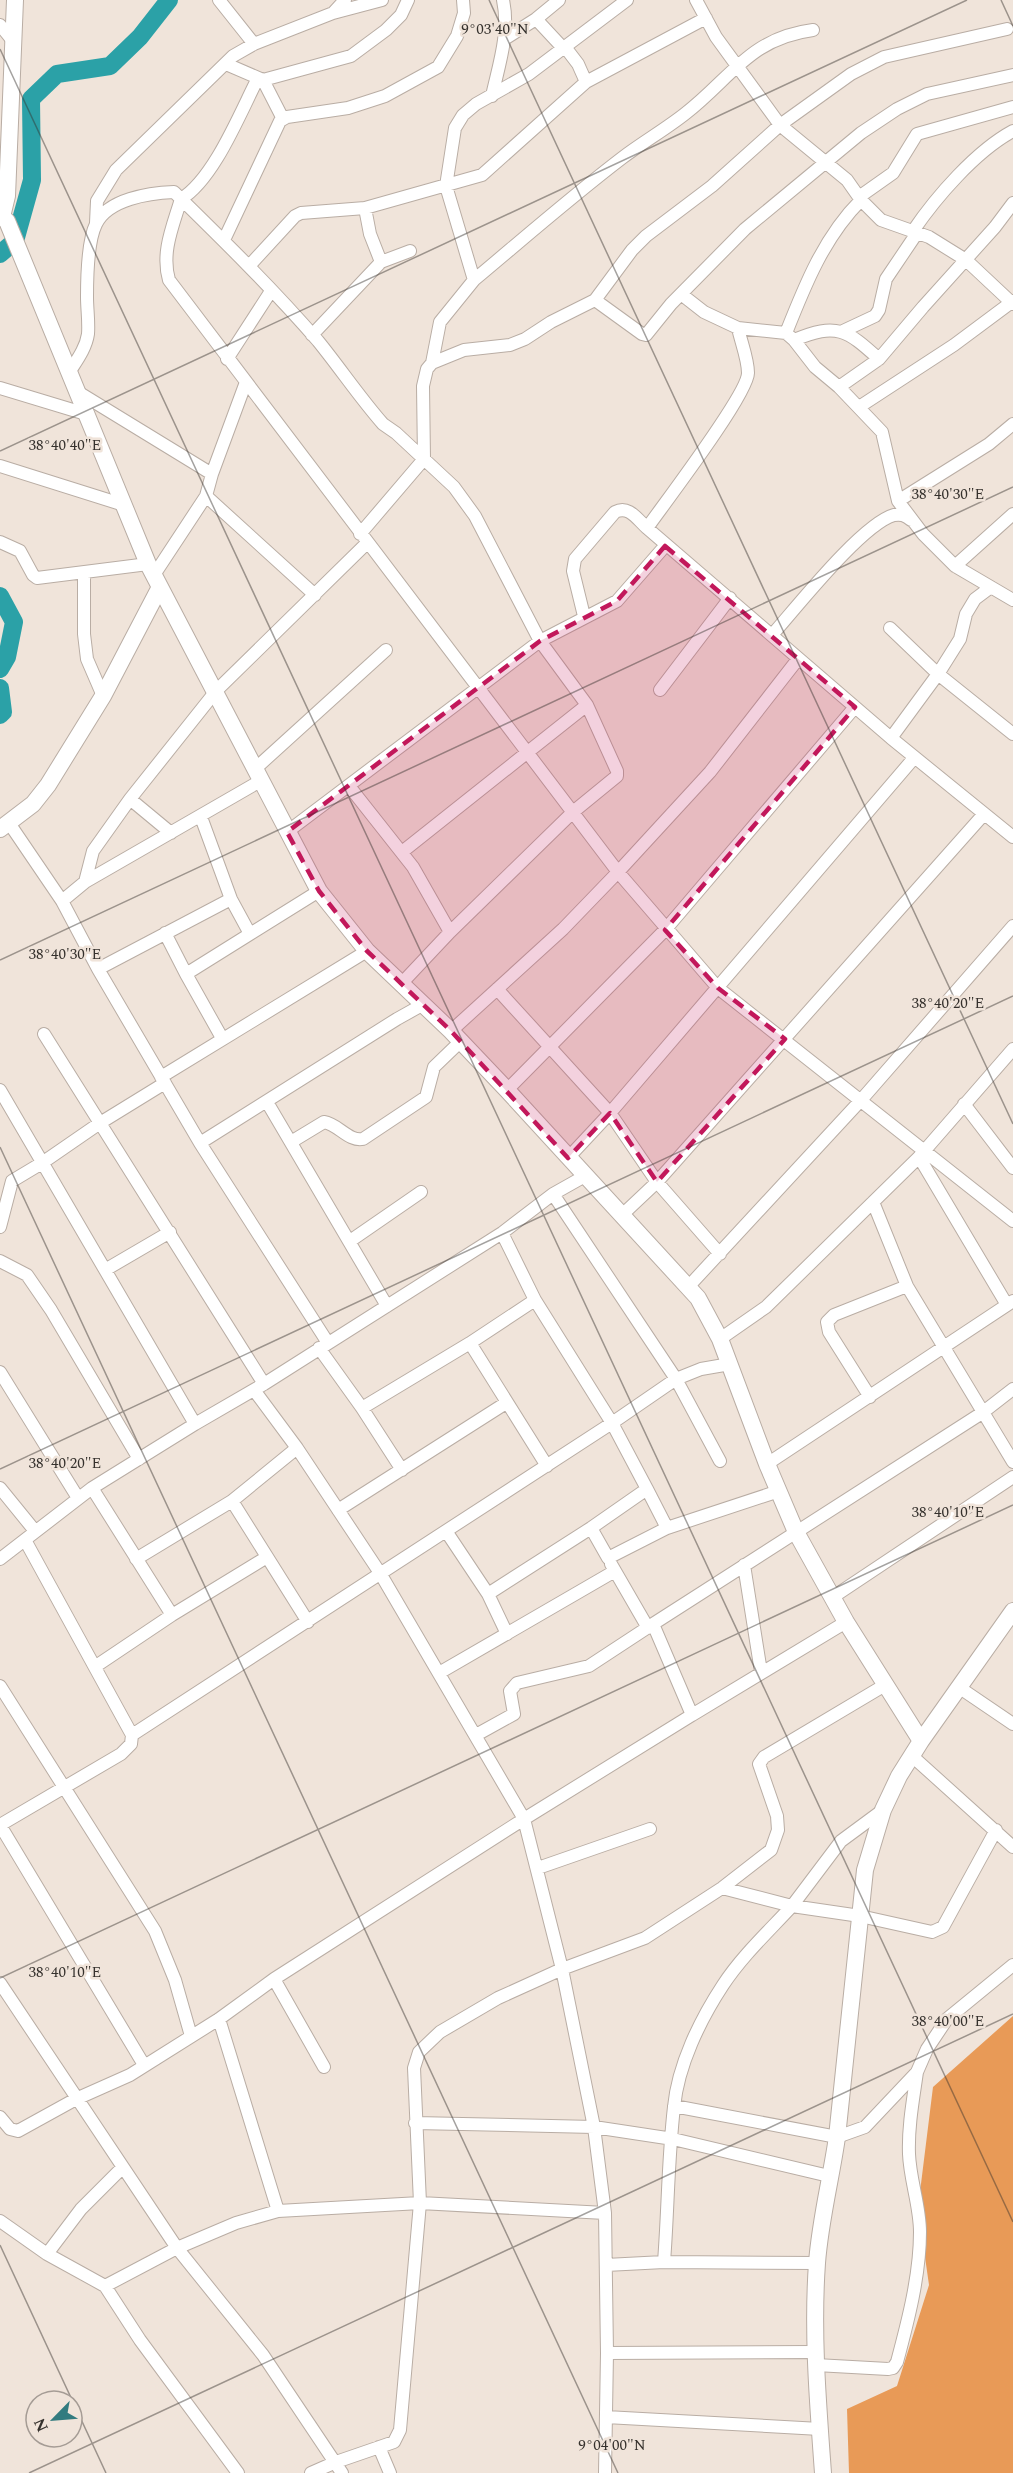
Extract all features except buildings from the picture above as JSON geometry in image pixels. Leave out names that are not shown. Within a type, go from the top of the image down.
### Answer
[{"type":"street","points":[[15,0],[4,126],[7,196],[3,219],[70,372],[154,575],[319,891],[367,951],[456,1036],[698,1298],[720,1339],[767,1464],[796,1532],[846,1622],[921,1741]]},
{"type":"street","points":[[219,0],[254,44]]},
{"type":"street","points":[[333,13],[345,0]]},
{"type":"street","points":[[70,372],[83,350],[88,334],[87,275],[96,224],[97,201],[116,170],[233,56],[254,44],[333,13],[382,0]]},
{"type":"street","points":[[408,0],[401,15],[386,30],[351,56],[260,80],[213,165],[194,191],[181,199],[166,250],[165,265],[169,280],[618,872],[665,930],[718,988],[862,1099],[922,1154],[1013,1221]]},
{"type":"street","points":[[283,118],[348,108],[385,96],[438,67],[457,36],[464,13],[463,0]]},
{"type":"street","points":[[492,96],[506,38],[506,14],[503,0]]},
{"type":"street","points":[[506,38],[536,19],[559,0]]},
{"type":"street","points":[[474,280],[446,186],[455,128],[470,109],[530,74],[627,0]]},
{"type":"street","points":[[696,0],[716,37],[780,125],[847,180],[860,199],[881,220],[928,237],[966,260],[1012,302],[954,345],[859,407]]},
{"type":"street","points":[[249,266],[295,216],[302,213],[364,208],[482,175],[586,82],[706,18]]},
{"type":"street","points":[[536,19],[578,64],[586,82]]},
{"type":"street","points":[[0,25],[13,41]]},
{"type":"street","points":[[86,882],[93,851],[130,799],[216,691],[315,595],[364,539],[424,459],[423,386],[427,369],[432,363],[464,350],[510,345],[595,300],[632,250],[646,236],[712,186],[780,125],[842,80],[884,57],[1007,29]]},
{"type":"street","points":[[432,363],[440,322],[474,280],[623,157],[685,114],[736,66],[766,43],[798,32],[813,30]]},
{"type":"street","points":[[226,64],[260,80],[283,118]]},
{"type":"street","points":[[595,300],[646,335],[681,294],[745,229],[861,132],[897,109],[927,94],[1013,75]]},
{"type":"street","points":[[790,336],[804,288],[832,233],[860,199],[893,173],[917,134],[1013,106]]},
{"type":"street","points":[[224,240],[283,118]]},
{"type":"street","points":[[681,294],[704,312],[738,328],[790,336],[843,331],[874,316],[879,310],[886,279],[934,200],[954,180],[1013,131]]},
{"type":"street","points":[[96,224],[106,211],[126,201],[164,192],[174,192],[249,266],[312,335],[383,424],[454,487],[475,516],[540,641],[587,705],[617,771],[617,777],[573,812],[450,932],[401,984]]},
{"type":"street","points":[[839,387],[879,359],[1013,204]]},
{"type":"street","points":[[364,208],[381,262]]},
{"type":"street","points":[[312,335],[381,262],[410,251]]},
{"type":"street","points":[[227,359],[271,291]]},
{"type":"street","points":[[647,528],[716,432],[743,390],[748,374],[738,328]]},
{"type":"street","points":[[843,331],[855,338],[879,359]]},
{"type":"street","points":[[790,336],[815,367],[839,387],[882,432],[898,501],[916,524],[955,566],[1013,600]]},
{"type":"street","points":[[246,382],[206,496],[154,575],[103,696],[48,785],[33,804],[4,826],[62,901],[98,969],[200,1143],[323,1346],[402,1470]]},
{"type":"street","points":[[0,388],[87,414]]},
{"type":"street","points":[[78,392],[212,474]]},
{"type":"street","points":[[898,501],[968,458],[1013,424]]},
{"type":"street","points":[[0,466],[124,505]]},
{"type":"street","points":[[206,496],[315,595]]},
{"type":"street","points":[[585,616],[573,571],[576,559],[615,512],[627,509],[665,546],[730,598],[914,758],[984,814],[1011,831]]},
{"type":"street","points":[[772,635],[859,539],[896,514],[906,515],[916,524]]},
{"type":"street","points":[[955,566],[1013,514]]},
{"type":"street","points":[[0,542],[20,551],[37,578],[84,573],[154,575]]},
{"type":"street","points":[[288,832],[540,641],[617,601],[665,546]]},
{"type":"street","points":[[84,573],[84,634],[87,659],[103,696]]},
{"type":"street","points":[[891,738],[938,674],[960,639],[966,614],[975,599],[991,587]]},
{"type":"street","points":[[660,690],[730,598]]},
{"type":"street","points":[[890,628],[938,674],[1013,734]]},
{"type":"street","points":[[62,901],[86,882],[201,817],[259,774],[386,650]]},
{"type":"street","points":[[291,1142],[324,1122],[332,1124],[356,1140],[363,1139],[426,1097],[434,1066],[456,1036],[497,989],[563,929],[710,772],[798,659]]},
{"type":"street","points":[[402,852],[587,705]]},
{"type":"street","points":[[507,1090],[665,930],[855,707]]},
{"type":"street","points":[[568,1158],[610,1113],[914,758]]},
{"type":"street","points":[[349,786],[413,867],[450,932]]},
{"type":"street","points":[[130,799],[171,833]]},
{"type":"street","points":[[622,1215],[657,1182],[984,814]]},
{"type":"street","points":[[201,817],[231,899],[250,934]]},
{"type":"street","points":[[186,974],[319,891]]},
{"type":"street","points":[[98,969],[231,899]]},
{"type":"street","points":[[689,1286],[862,1099],[1013,926]]},
{"type":"street","points":[[165,933],[222,1038]]},
{"type":"street","points":[[0,1227],[12,1181],[42,1163],[222,1038],[367,951]]},
{"type":"street","points":[[497,989],[610,1113],[657,1182],[720,1254]]},
{"type":"street","points":[[200,1143],[422,1005]]},
{"type":"street","points":[[44,1034],[170,1232],[259,1387],[297,1448],[380,1572],[524,1819],[562,1969],[594,2127],[605,2213],[607,2353],[604,2473]]},
{"type":"street","points":[[720,1339],[766,1307],[922,1154],[1013,1049]]},
{"type":"street","points":[[0,1090],[195,1424]]},
{"type":"street","points":[[267,1102],[387,1306]]},
{"type":"street","points":[[964,1104],[1013,1168]]},
{"type":"street","points":[[767,1464],[1010,1303],[922,1154]]},
{"type":"street","points":[[0,1559],[92,1488],[387,1306],[502,1233],[553,1194],[585,1176]]},
{"type":"street","points":[[350,1241],[421,1192]]},
{"type":"street","points":[[553,1194],[676,1379],[720,1461]]},
{"type":"street","points":[[873,1202],[907,1286],[1013,1462]]},
{"type":"street","points":[[105,1270],[170,1232]]},
{"type":"street","points":[[502,1233],[535,1300],[612,1424],[667,1528]]},
{"type":"street","points":[[0,1261],[27,1275],[51,1310],[139,1459]]},
{"type":"street","points":[[870,1397],[829,1332],[827,1322],[834,1315],[907,1286]]},
{"type":"street","points":[[362,1408],[470,1343],[535,1300]]},
{"type":"street","points":[[470,1343],[547,1466]]},
{"type":"street","points":[[132,1735],[308,1622],[380,1572],[612,1424],[676,1379],[701,1369],[730,1364]]},
{"type":"street","points":[[0,1372],[78,1498]]},
{"type":"street","points":[[476,1735],[514,1714],[510,1691],[517,1683],[589,1666],[982,1413],[1013,1389]]},
{"type":"street","points":[[338,1510],[506,1403]]},
{"type":"street","points":[[136,1559],[232,1502],[297,1448]]},
{"type":"street","points":[[833,1598],[1013,1477]]},
{"type":"street","points":[[0,1488],[35,1532]]},
{"type":"street","points":[[92,1488],[172,1615]]},
{"type":"street","points":[[488,1594],[647,1489]]},
{"type":"street","points":[[608,1558],[667,1528],[779,1491]]},
{"type":"street","points":[[232,1502],[308,1622]]},
{"type":"street","points":[[591,1528],[615,1571],[651,1626],[692,1715]]},
{"type":"street","points":[[446,1531],[488,1594],[507,1634]]},
{"type":"street","points":[[25,1540],[132,1735],[131,1744],[121,1754],[0,1826],[144,2065]]},
{"type":"street","points":[[96,1666],[172,1615],[267,1557]]},
{"type":"street","points":[[744,1565],[761,1672]]},
{"type":"street","points":[[439,1672],[615,1571]]},
{"type":"street","points":[[823,2473],[816,2358],[817,2263],[837,2137],[865,1869],[883,1810],[899,1776],[1013,1611]]},
{"type":"street","points":[[0,2117],[10,2129],[18,2131],[76,2099],[130,2074],[219,2019],[274,1979],[524,1819],[846,1622]]},
{"type":"street","points":[[311,2473],[339,2467],[394,2442],[400,2430],[420,2203],[414,2068],[419,2052],[429,2040],[482,2006],[562,1969],[645,1938],[722,1887],[771,1850],[776,1840],[777,1816],[759,1764],[764,1757],[885,1685]]},
{"type":"street","points":[[0,1686],[154,1931],[175,1980],[191,2036]]},
{"type":"street","points":[[960,1688],[1013,1724]]},
{"type":"street","points":[[912,1756],[1013,1847]]},
{"type":"street","points":[[664,2262],[674,2106],[685,2060],[705,2015],[722,1985],[739,1963],[792,1906],[841,1841],[883,1810]]},
{"type":"street","points":[[538,1868],[650,1829]]},
{"type":"street","points":[[722,1887],[792,1906],[860,1916],[932,1932],[938,1931],[943,1927],[996,1830]]},
{"type":"street","points":[[607,2353],[816,2358],[888,2369],[893,2367],[897,2362],[909,2318],[920,2239],[920,2222],[909,2156],[909,2130],[917,2072],[927,2049],[947,2019],[1013,1965]]},
{"type":"street","points":[[274,1979],[324,2067]]},
{"type":"street","points":[[0,1983],[177,2248],[263,2355],[339,2467]]},
{"type":"street","points":[[219,2019],[278,2211]]},
{"type":"street","points":[[674,2106],[837,2137],[865,2127],[917,2072]]},
{"type":"street","points":[[415,2122],[594,2127],[672,2139],[829,2176]]},
{"type":"street","points":[[47,2254],[81,2209],[123,2167]]},
{"type":"street","points":[[105,2286],[177,2248],[237,2223],[278,2211],[420,2203],[605,2213]]},
{"type":"street","points":[[0,2220],[47,2254],[105,2286],[140,2340],[238,2473]]},
{"type":"street","points":[[606,2265],[664,2262],[817,2263]]},
{"type":"street","points":[[606,2418],[820,2429]]},
{"type":"street","points":[[379,2447],[390,2473]]},
{"type":"highlighted area","points":[[665,546],[855,707],[665,930],[718,988],[785,1039],[657,1182],[610,1113],[568,1158],[451,1031],[367,951],[319,891],[287,832],[540,641],[617,601]]},
{"type":"shaded area","points":[[1013,2016],[1013,2473],[849,2473],[847,2409],[897,2386],[929,2285],[918,2208],[933,2087]]},
{"type":"waterway","points":[[0,254],[15,241],[32,180],[31,99],[57,74],[110,66],[140,37],[169,0]]},
{"type":"waterway","points":[[0,596],[14,622],[7,657],[0,669]]},
{"type":"waterway","points":[[0,688],[3,712],[0,715]]}]
